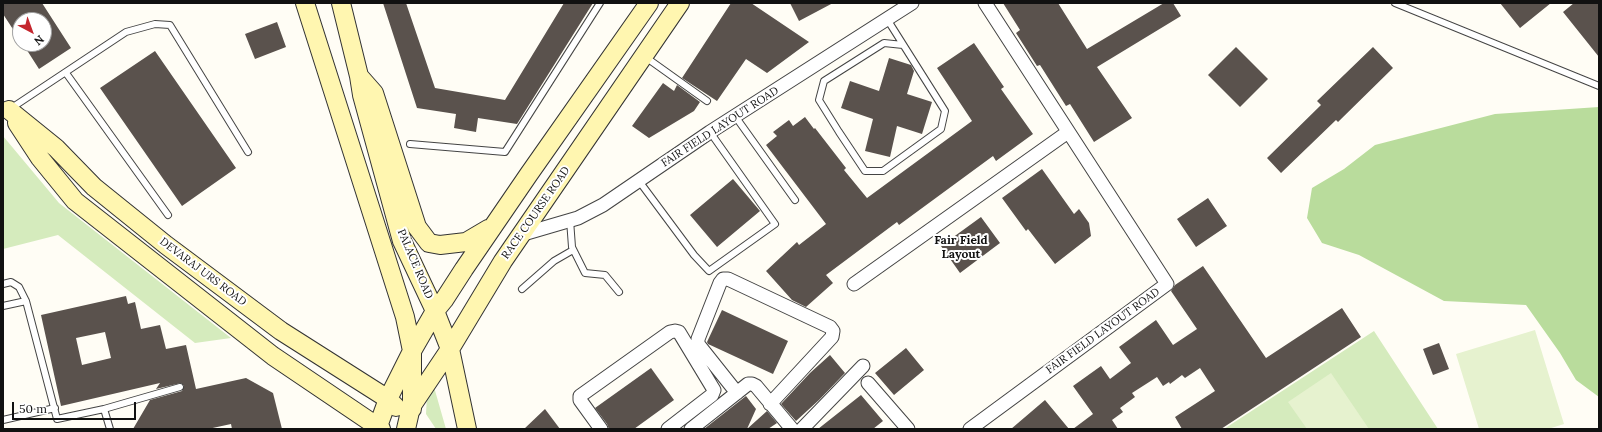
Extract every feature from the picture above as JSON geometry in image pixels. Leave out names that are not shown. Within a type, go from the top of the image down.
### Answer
[{"type":"main road","name":"PALACE ROAD","points":[[305,3],[401,299],[412,351],[410,421]]},
{"type":"main road","name":"PALACE ROAD","points":[[341,3],[359,76],[362,95],[402,241],[435,311],[450,349],[467,429]]},
{"type":"main road","points":[[378,428],[388,399],[412,351],[435,311],[492,226],[649,3]]},
{"type":"main road","name":"RACE COURSE ROAD","points":[[410,421],[450,349],[520,235],[680,3]]},
{"type":"main road","name":"PALACE ROAD","points":[[359,76],[374,93],[417,227],[429,243],[440,245],[466,242],[492,226]]},
{"type":"main road","name":"DEVARAJ URS ROAD","points":[[6,106],[56,148],[94,187],[166,245],[281,331],[388,399],[410,421]]},
{"type":"main road","name":"DEVARAJ URS ROAD","points":[[6,106],[40,158],[75,201],[274,356],[378,428]]},
{"type":"street","name":"FAIR FIELD LAYOUT ROAD","points":[[520,235],[578,218],[602,205],[710,132],[912,3]]},
{"type":"street","name":"FAIR FIELD LAYOUT ROAD","points":[[970,429],[1167,284],[985,3]]},
{"type":"street","points":[[854,284],[1068,132]]},
{"type":"street","points":[[737,393],[698,344],[698,339],[720,283],[723,279],[728,279],[830,327],[833,331],[832,337],[770,404]]},
{"type":"street","points":[[601,429],[580,400],[580,396],[664,336],[675,330],[679,332],[714,390],[712,395],[668,429]]},
{"type":"street","points":[[802,429],[863,366]]},
{"type":"street","points":[[868,383],[908,429]]},
{"type":"street","points":[[691,429],[748,384],[752,384],[756,386],[792,429]]},
{"type":"lane","points":[[410,144],[505,152],[600,3]]},
{"type":"lane","points":[[1395,3],[1599,86]]},
{"type":"lane","points":[[887,18],[945,111],[941,129],[883,172],[866,171],[819,100],[824,81],[884,43],[903,45]]},
{"type":"lane","points":[[6,106],[66,73],[126,32],[155,24],[170,25],[248,152]]},
{"type":"lane","points":[[643,55],[707,101]]},
{"type":"lane","points":[[66,73],[168,215]]},
{"type":"lane","points":[[735,116],[795,200]]},
{"type":"lane","points":[[639,180],[694,255],[709,271],[775,224],[710,132]]},
{"type":"lane","points":[[570,220],[573,250],[585,273],[605,275],[619,292]]},
{"type":"lane","points":[[522,289],[554,261],[573,250]]},
{"type":"lane","points":[[3,284],[11,282],[19,287],[26,301],[57,418],[104,409],[180,387]]},
{"type":"lane","points":[[3,306],[26,301]]},
{"type":"lane","points":[[3,420],[55,408]]},
{"type":"lane","points":[[104,409],[110,429]]},
{"type":"green space","points":[[1599,107],[1599,397],[1576,380],[1560,353],[1526,305],[1444,301],[1359,255],[1322,243],[1307,218],[1312,188],[1344,169],[1375,145],[1495,114]]},
{"type":"green space","points":[[3,136],[59,203],[231,338],[195,343],[58,235],[3,249]]},
{"type":"green space","points":[[1535,330],[1564,424],[1548,429],[1479,429],[1456,354]]},
{"type":"green space","points":[[1374,331],[1438,429],[1224,429]]},
{"type":"green space","points":[[1331,373],[1369,429],[1307,429],[1288,402]]},
{"type":"green space","points":[[432,380],[446,429],[436,429],[426,414],[427,395]]},
{"type":"building","points":[[3,3],[42,3],[48,12],[12,12],[12,28],[3,14]]},
{"type":"building","points":[[383,3],[406,3],[435,88],[505,100],[564,3],[593,3],[517,124],[478,118],[476,132],[454,128],[456,114],[417,108]]},
{"type":"building","points":[[731,3],[751,3],[809,42],[767,73],[746,59],[717,101],[682,78]]},
{"type":"building","points":[[790,3],[833,3],[799,21]]},
{"type":"building","points":[[1003,3],[1058,3],[1087,49],[1164,3],[1173,3],[1181,16],[1097,67],[1132,118],[1094,142],[1070,104],[1066,106],[1040,65],[1037,66],[1016,33],[1020,30]]},
{"type":"building","points":[[1500,3],[1551,3],[1520,28]]},
{"type":"building","points":[[1574,3],[1599,3],[1599,57],[1563,12]]},
{"type":"building","points":[[52,19],[71,48],[39,69],[28,52],[52,52]]},
{"type":"building","points":[[277,22],[286,47],[255,59],[245,34]]},
{"type":"building","points":[[974,43],[1004,87],[1001,89],[1033,134],[996,161],[993,156],[899,225],[897,222],[826,275],[833,283],[806,307],[792,300],[766,271],[797,242],[799,245],[826,224],[766,145],[777,136],[773,132],[789,120],[793,126],[805,117],[846,168],[844,170],[867,198],[972,121],[937,68]]},
{"type":"building","points":[[1236,47],[1268,79],[1240,107],[1208,75]]},
{"type":"building","points":[[1373,47],[1393,68],[1338,122],[1336,120],[1281,173],[1267,158],[1321,105],[1317,101]]},
{"type":"building","points":[[155,51],[236,168],[182,206],[100,88]]},
{"type":"building","points":[[889,58],[911,65],[914,71],[907,94],[932,102],[922,134],[897,126],[890,157],[865,151],[873,119],[841,108],[850,81],[879,91]]},
{"type":"building","points":[[663,83],[674,91],[677,85],[700,102],[694,111],[649,138],[632,126]]},
{"type":"building","points":[[1042,169],[1074,214],[1079,209],[1089,223],[1091,236],[1055,264],[1028,229],[1026,231],[1002,198]]},
{"type":"building","points":[[733,179],[760,211],[717,247],[690,215]]},
{"type":"building","points":[[1208,198],[1227,226],[1196,247],[1177,219]]},
{"type":"building","points":[[981,217],[1000,243],[960,273],[941,246]]},
{"type":"building","points":[[1203,266],[1266,358],[1342,308],[1361,337],[1221,429],[1182,429],[1175,417],[1215,391],[1200,368],[1185,378],[1182,375],[1170,384],[1169,382],[1163,386],[1157,377],[1132,393],[1135,397],[1120,408],[1123,412],[1112,420],[1118,429],[1073,429],[1093,414],[1073,386],[1101,366],[1110,379],[1131,363],[1119,347],[1156,320],[1173,345],[1197,329],[1171,291],[1175,285]]},
{"type":"building","points":[[126,296],[128,304],[135,302],[141,329],[160,325],[166,349],[186,345],[196,389],[246,378],[273,393],[282,429],[232,429],[231,424],[208,429],[133,429],[150,400],[182,391],[184,386],[181,383],[156,389],[160,383],[61,406],[41,315]],"holes":[[[105,332],[111,358],[82,365],[76,338]]]},
{"type":"building","points":[[722,310],[788,341],[773,374],[708,344],[707,342]]},
{"type":"building","points":[[1439,343],[1449,369],[1433,375],[1423,349]]},
{"type":"building","points":[[906,348],[924,370],[894,395],[875,373]]},
{"type":"building","points":[[830,355],[845,373],[796,421],[781,404],[810,373]]},
{"type":"building","points":[[651,368],[674,400],[634,429],[609,429],[595,408]]},
{"type":"building","points":[[861,395],[883,421],[873,429],[818,429]]},
{"type":"building","points":[[746,396],[756,409],[747,429],[704,429]]},
{"type":"building","points":[[1045,400],[1069,429],[1011,429]]},
{"type":"building","points":[[545,409],[560,429],[524,429]]},
{"type":"building","points":[[767,411],[777,423],[768,429],[747,429]]},
{"type":"district","name":"Fair Field Layout","points":[[961,248]]}]
